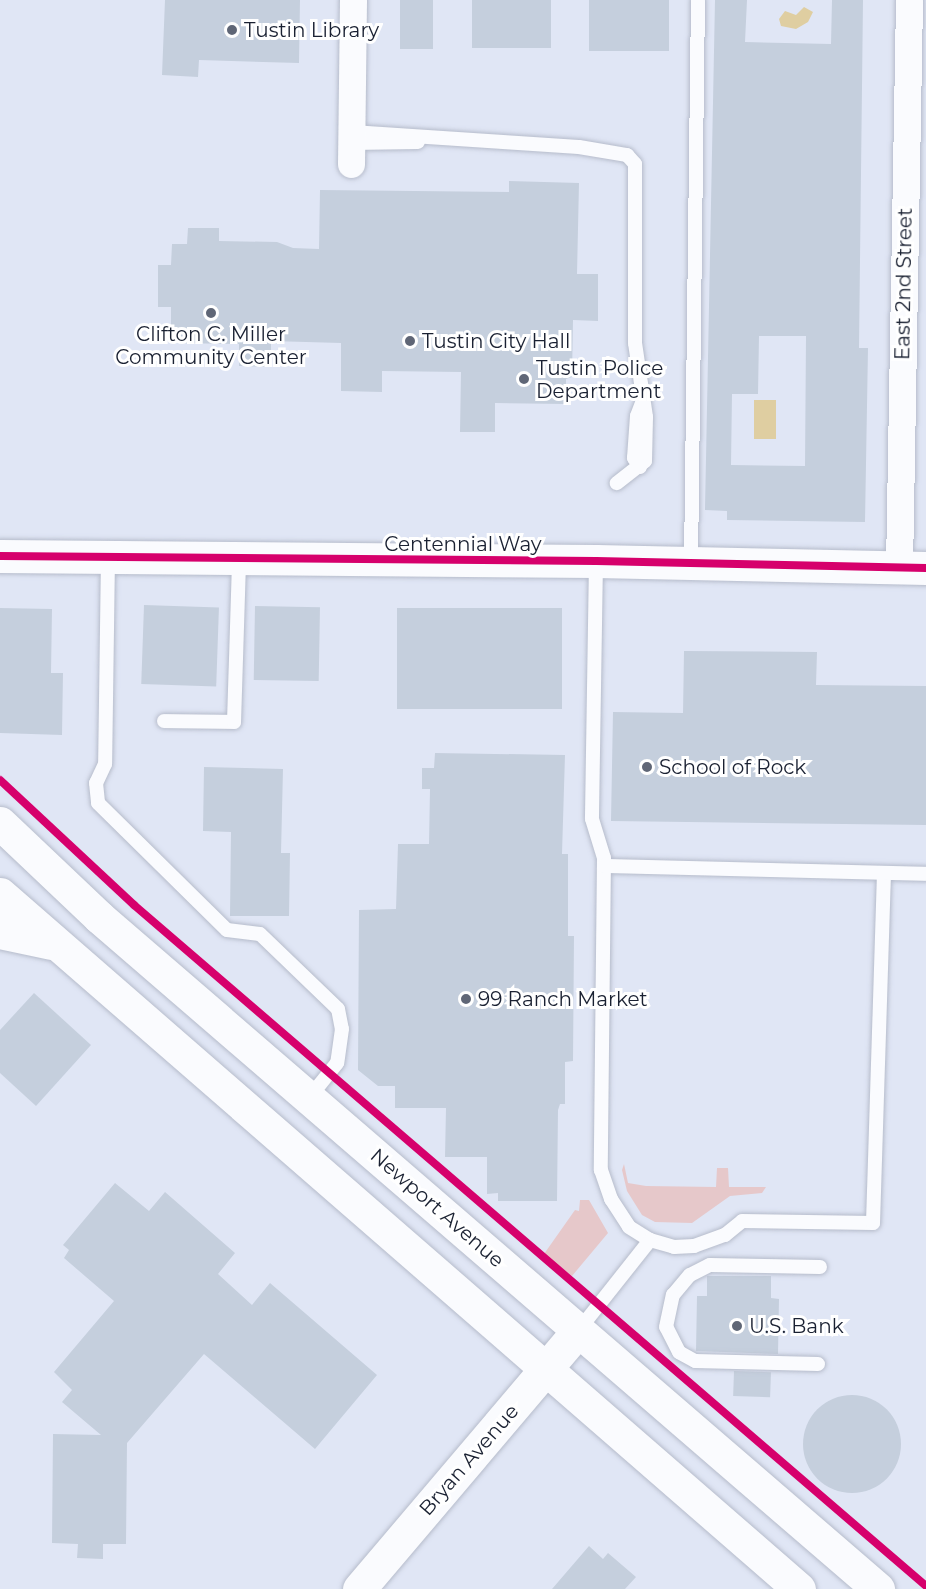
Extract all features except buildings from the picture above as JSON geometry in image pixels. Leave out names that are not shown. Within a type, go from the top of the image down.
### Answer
[{"type":"main road","name":"Centennial Way","points":[[0,556],[596,561],[913,568]]},
{"type":"main road","name":"Newport Avenue","points":[[0,823],[99,917],[878,1589]]},
{"type":"main road","points":[[0,894],[799,1589]]},
{"type":"main road","points":[[0,932],[57,945]]},
{"type":"main road","points":[[177,1050],[210,1013]]},
{"type":"main road","name":"Bryan Avenue","points":[[359,1589],[578,1331]]},
{"type":"street","points":[[351,146],[353,0]]},
{"type":"street","name":"East 2nd Street","points":[[909,0],[913,568]]},
{"type":"lane","points":[[691,563],[698,0]]},
{"type":"lane","points":[[351,146],[441,138],[579,147],[627,154],[635,164],[635,343],[643,400],[637,416],[634,458],[640,467],[618,483]]},
{"type":"lane","points":[[108,557],[105,764],[96,783],[98,803],[227,930],[260,934],[338,1009],[342,1029],[337,1063],[309,1098]]},
{"type":"lane","points":[[164,721],[234,722],[239,559]]},
{"type":"lane","points":[[596,561],[592,819],[604,866],[601,1170],[619,1214],[629,1227],[650,1240],[674,1247],[694,1246],[725,1235],[742,1221],[873,1223],[884,874]]},
{"type":"lane","points":[[604,866],[926,874]]},
{"type":"lane","points":[[578,1331],[650,1240]]},
{"type":"lane","points":[[818,1365],[695,1361],[679,1352],[666,1327],[673,1295],[690,1275],[710,1265],[820,1268]]},
{"type":"shaded area","points":[[804,7],[813,12],[808,22],[796,29],[781,26],[779,19],[785,11],[796,15]]},
{"type":"shaded area","points":[[754,400],[776,400],[776,439],[754,439]]},
{"type":"shaded area","points":[[624,1164],[628,1183],[646,1186],[716,1187],[717,1168],[728,1168],[729,1187],[766,1187],[762,1193],[730,1196],[692,1223],[655,1222],[642,1215],[627,1191],[622,1170]]},
{"type":"shaded area","points":[[580,1200],[589,1200],[608,1233],[572,1276],[544,1254],[575,1210],[579,1211]]},
{"type":"cycle path","points":[[0,556],[596,561],[926,568]]},
{"type":"cycle path","points":[[0,780],[134,905],[926,1586]]},
{"type":"place","name":"Tustin Library","points":[[232,30]]},
{"type":"place","name":"Clifton C. Miller Community Center","points":[[211,313]]},
{"type":"place","name":"Tustin City Hall","points":[[410,341]]},
{"type":"place","name":"Tustin Police Department","points":[[524,379]]},
{"type":"place","name":"School of Rock","points":[[647,767]]},
{"type":"place","name":"99 Ranch Market","points":[[466,999]]},
{"type":"place","name":"U.S. Bank","points":[[737,1326]]}]
